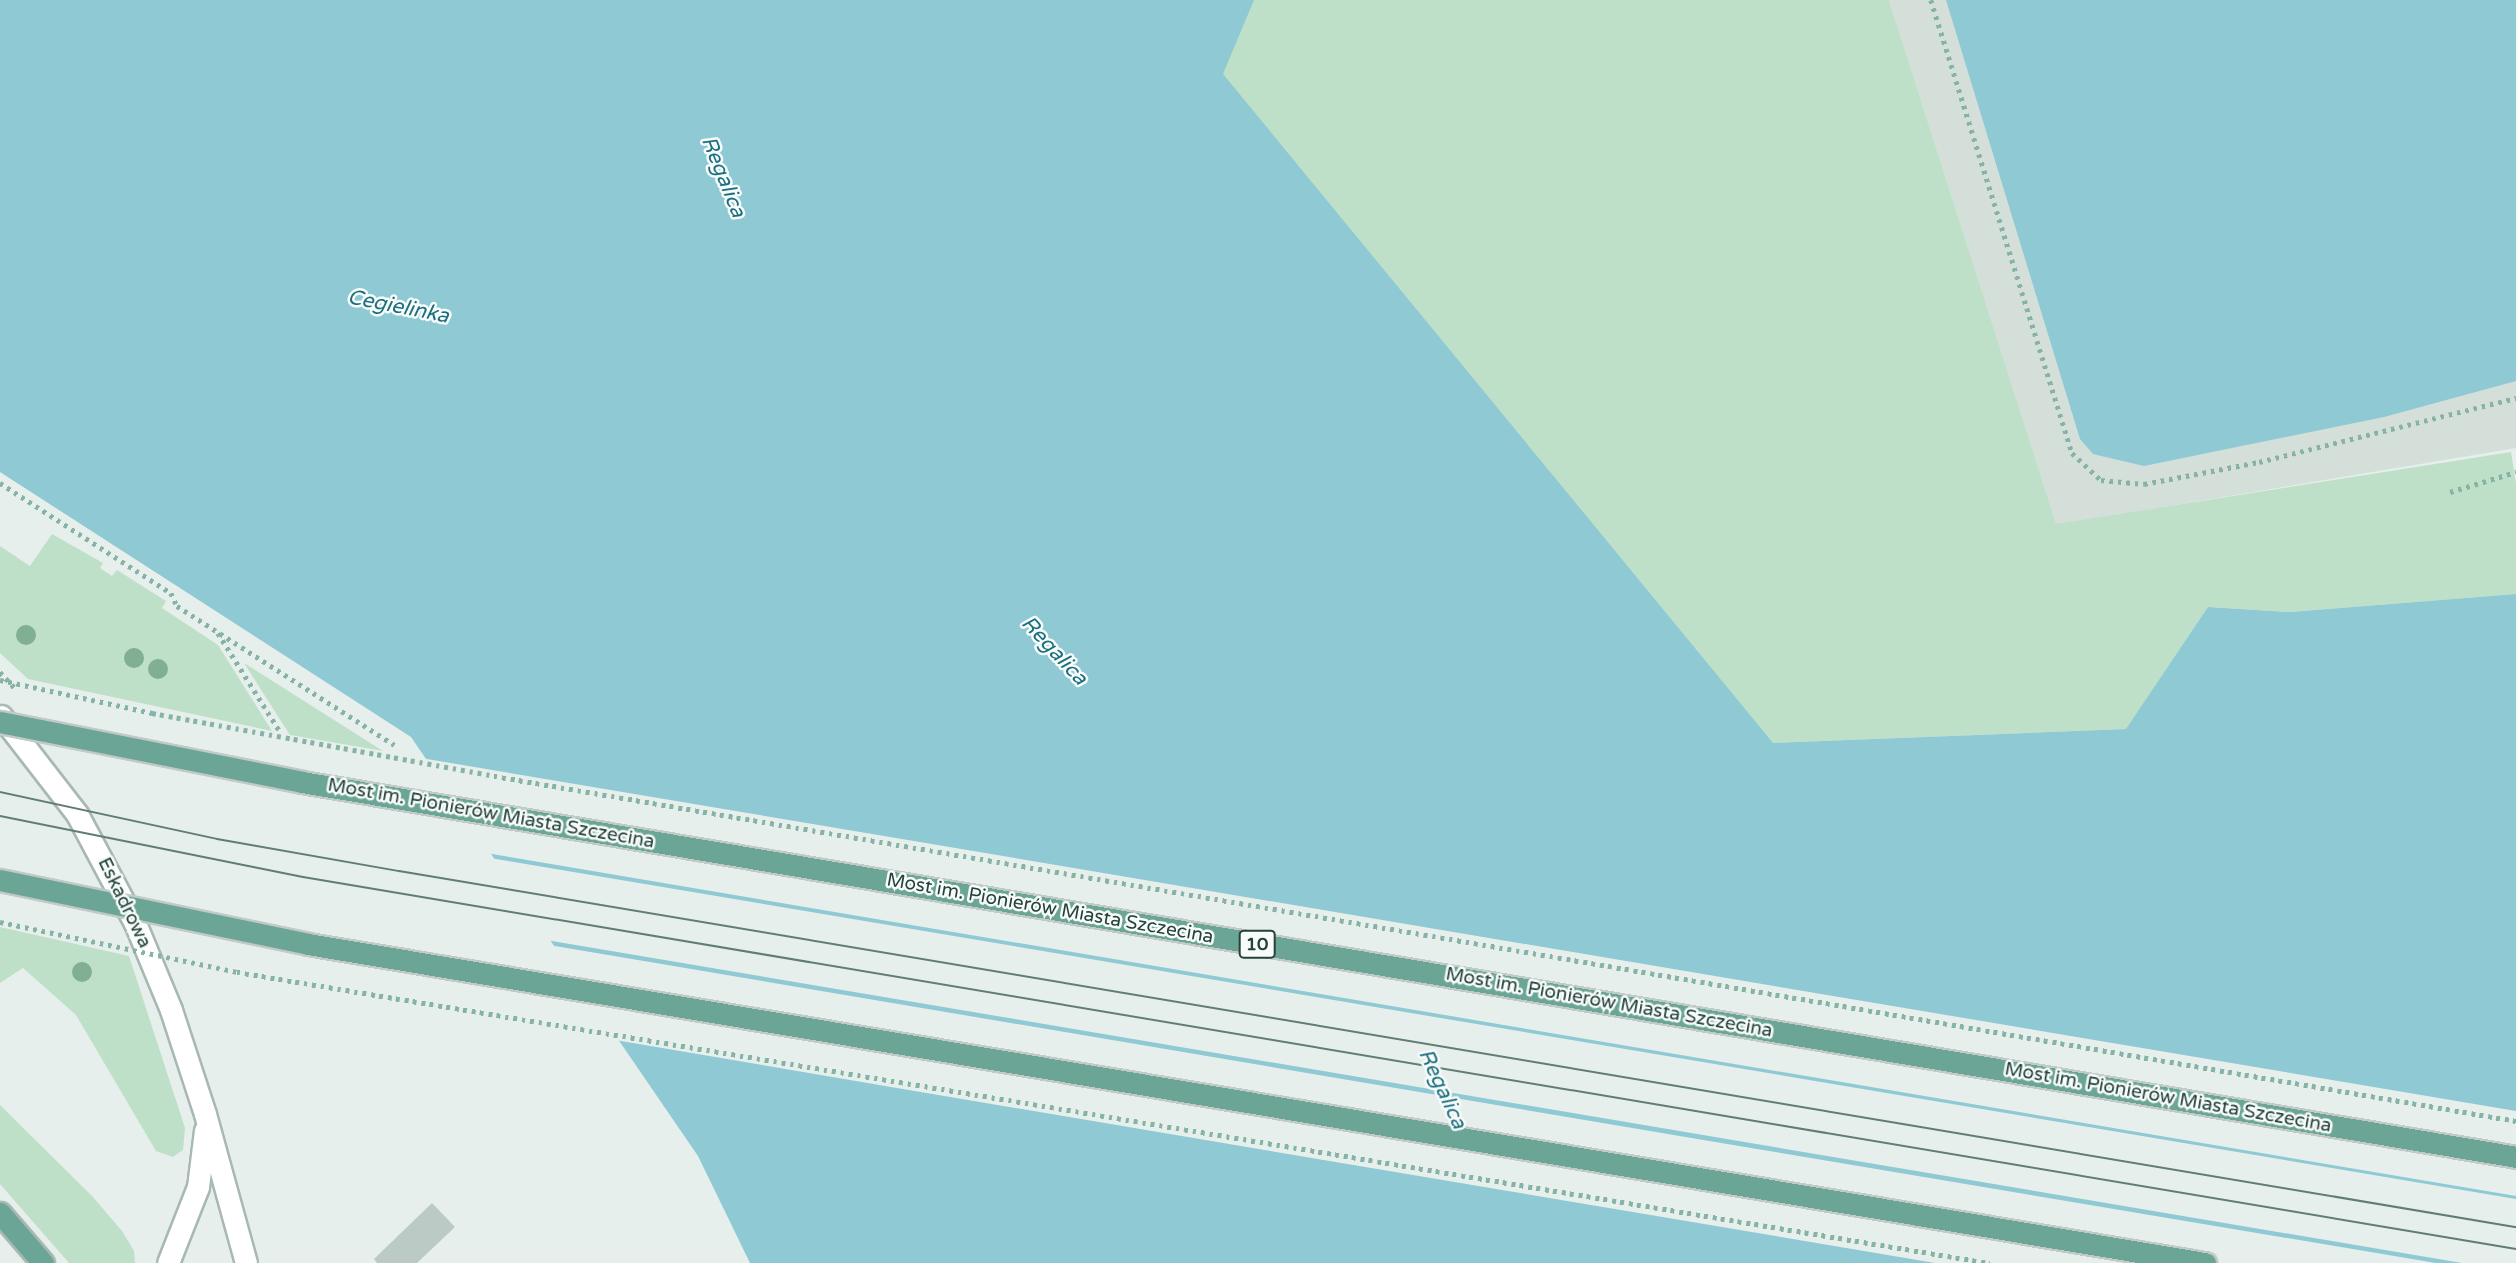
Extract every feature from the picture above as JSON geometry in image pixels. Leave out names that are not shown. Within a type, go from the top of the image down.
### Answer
[{"type":"main road","name":"Most im. Pionierów Miasta Szczecina","points":[[0,722],[302,782],[2516,1157]]},
{"type":"main road","points":[[0,880],[308,944],[2205,1263]]},
{"type":"main road","points":[[0,1213],[43,1263]]},
{"type":"street","name":"Eskadrowa","points":[[0,714],[60,788],[115,881],[155,967],[205,1114],[246,1263]]},
{"type":"street","name":"Eskadrowa","points":[[168,1263],[198,1187],[205,1153],[205,1114]]},
{"type":"path","points":[[1931,0],[2072,453],[2101,480],[2144,484],[2259,462],[2516,398]]},
{"type":"path","points":[[2450,492],[2516,472]]},
{"type":"path","points":[[0,483],[171,593],[177,606],[394,745]]},
{"type":"path","points":[[216,631],[281,733]]},
{"type":"path","points":[[0,680],[189,720],[495,776],[2516,1121]]},
{"type":"path","points":[[0,922],[237,972],[1990,1263]]},
{"type":"shaded area","points":[[1889,0],[2516,0],[2516,448],[2056,525]]},
{"type":"green space","points":[[1125,0],[1889,0],[2056,524],[2511,452],[2516,484],[2516,594],[2290,612],[2208,607],[2127,729],[1773,743],[1723,732]]},
{"type":"green space","points":[[52,534],[103,563],[100,568],[112,576],[117,570],[166,601],[162,608],[218,645],[272,731],[28,679],[0,653],[0,546],[30,566]]},
{"type":"green space","points":[[244,663],[383,751],[290,735]]},
{"type":"green space","points":[[0,927],[129,956],[185,1128],[183,1150],[173,1157],[156,1151],[76,1015],[23,968],[0,983]]},
{"type":"green space","points":[[0,1105],[93,1197],[122,1231],[134,1251],[135,1263],[69,1263],[0,1184]]},
{"type":"water","points":[[0,0],[1254,0],[1223,74],[1773,743],[2126,729],[2208,607],[2290,612],[2516,594],[2516,1263],[750,1263],[698,1156],[411,737],[0,472]]},
{"type":"water","points":[[1946,0],[2516,0],[2516,381],[2384,417],[2144,466],[2093,454],[2080,439]]},
{"type":"pier","points":[[421,758],[2516,1111],[2516,1196],[486,853]]},
{"type":"pier","points":[[490,858],[2516,1199],[2516,1263],[2462,1263],[546,940]]},
{"type":"pier","points":[[549,945],[2436,1263],[1935,1263],[615,1040]]},
{"type":"building","points":[[432,1203],[455,1227],[417,1263],[377,1263],[374,1259]]},
{"type":"tram line","points":[[0,792],[217,839],[399,871],[2516,1227]]},
{"type":"tram line","points":[[0,816],[303,877],[2516,1249]]},
{"type":"water label","name":"Regalica","points":[[723,177]]},
{"type":"water label","name":"Cegielinka","points":[[398,307]]},
{"type":"water label","name":"Regalica","points":[[1054,651]]},
{"type":"water label","name":"Regalica","points":[[1442,1089]]}]
